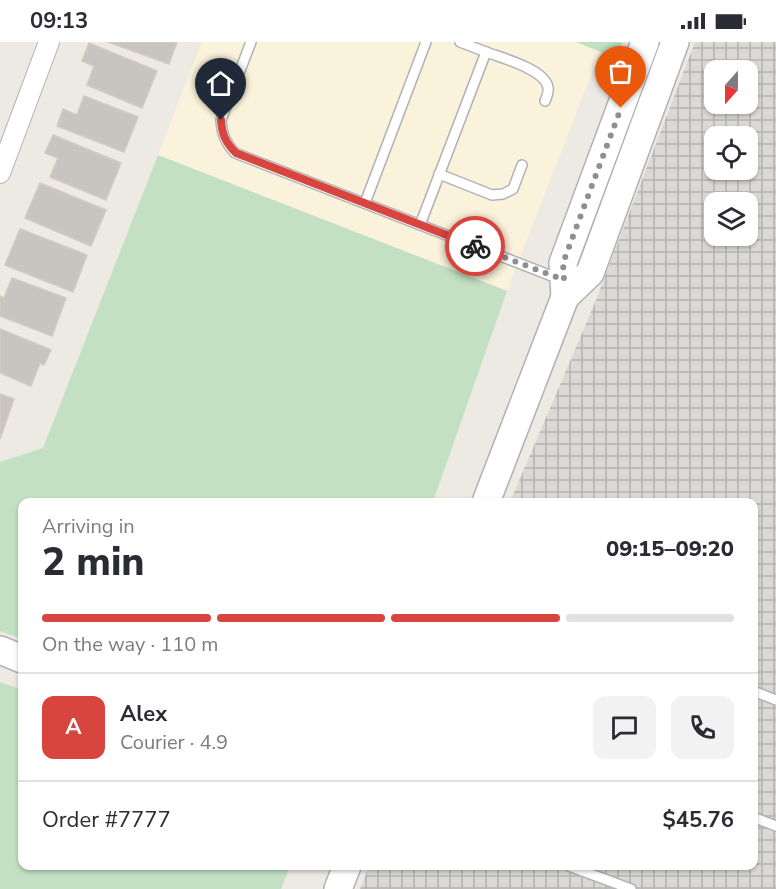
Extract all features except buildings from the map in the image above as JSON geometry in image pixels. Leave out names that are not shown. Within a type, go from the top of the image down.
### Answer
[{"type":"street","points":[[0,173],[49,42]]},
{"type":"street","points":[[487,498],[564,289],[563,263],[645,42]]},
{"type":"street","points":[[564,289],[590,273],[675,42]]},
{"type":"street","points":[[0,650],[18,657]]},
{"type":"street","points":[[338,889],[345,870]]},
{"type":"lane","points":[[251,42],[221,120],[222,133],[227,145],[236,153],[420,225],[564,289]]},
{"type":"lane","points":[[366,203],[426,42]]},
{"type":"lane","points":[[460,42],[538,73],[548,85],[549,92],[545,101]]},
{"type":"lane","points":[[420,225],[486,52]]},
{"type":"lane","points":[[439,174],[492,195],[503,194],[513,189],[522,165]]},
{"type":"lane","points":[[758,693],[776,700]]},
{"type":"lane","points":[[758,819],[776,826]]},
{"type":"lane","points":[[580,870],[631,889]]},
{"type":"shaded area","points":[[202,42],[576,42],[600,52],[507,291],[158,155]]},
{"type":"shaded area","points":[[695,42],[776,42],[776,889],[360,889],[367,870],[758,870],[758,498],[512,498],[594,305]]},
{"type":"green space","points":[[576,42],[622,42],[616,58]]},
{"type":"green space","points":[[158,155],[507,291],[434,498],[18,498],[18,638],[0,631],[0,462],[43,448]]},
{"type":"green space","points":[[0,682],[18,689],[18,870],[288,870],[281,889],[0,889]]},
{"type":"way so far","points":[[475,246],[564,280],[563,263],[621,108]]},
{"type":"route","points":[[221,120],[222,133],[227,145],[236,153],[475,246]]}]
